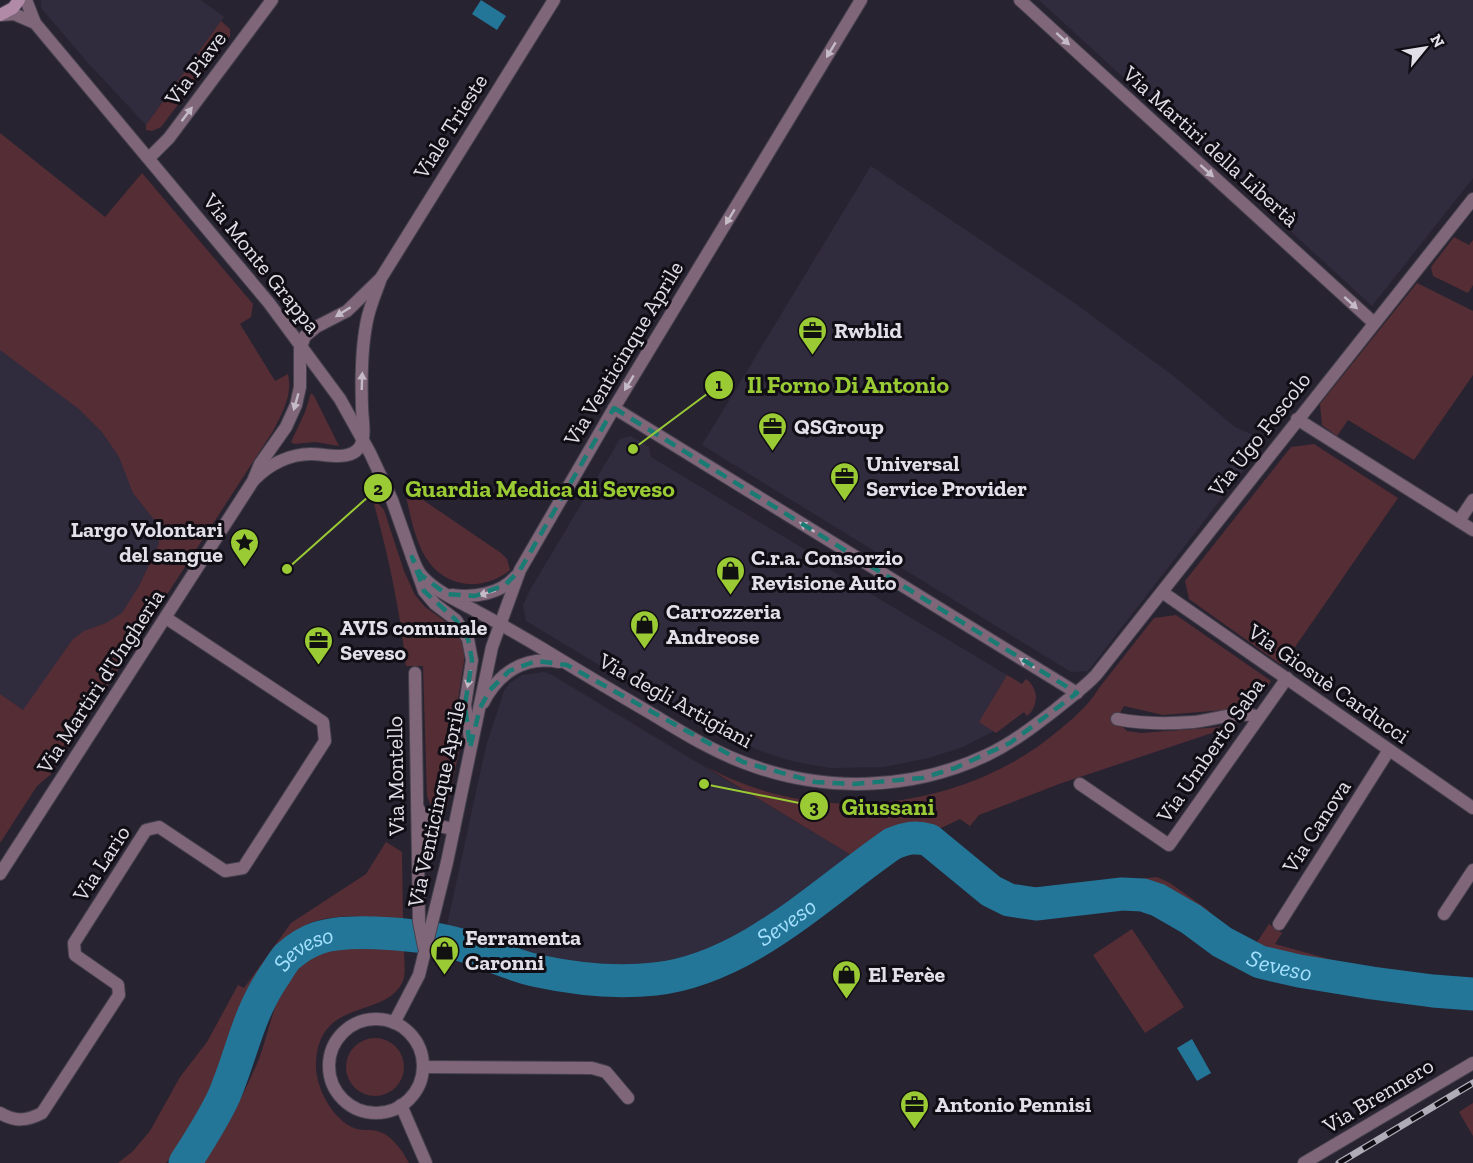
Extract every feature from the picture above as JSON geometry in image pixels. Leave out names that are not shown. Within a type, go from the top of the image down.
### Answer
[{"type":"main road","points":[[0,15],[13,8],[19,0]]},
{"type":"street","name":"Via Monte Grappa","points":[[26,0],[35,23],[287,325],[340,399],[363,439],[397,513],[423,591],[456,620],[468,639],[472,660],[465,705],[470,748]]},
{"type":"street","name":"Via Piave","points":[[149,158],[169,138],[272,0]]},
{"type":"street","name":"Viale Trieste","points":[[287,325],[299,332],[316,327],[343,314],[354,306],[382,275],[554,0]]},
{"type":"street","name":"Via Venticinque Aprile","points":[[425,923],[454,829],[492,647],[520,570],[614,408],[861,0]]},
{"type":"street","name":"Via Martiri della Libertà","points":[[1020,0],[1374,323]]},
{"type":"street","points":[[0,15],[14,14],[35,23]]},
{"type":"street","name":"Via Ugo Foscolo","points":[[1077,693],[1096,675],[1473,199]]},
{"type":"street","name":"Viale Trieste","points":[[363,439],[362,390],[365,332],[370,307],[382,275]]},
{"type":"street","name":"Viale Trieste","points":[[301,344],[305,336],[316,327]]},
{"type":"street","name":"Via Martiri d'Ungheria","points":[[0,874],[166,618],[286,427],[296,405],[300,387],[301,344]]},
{"type":"street","points":[[614,408],[1077,693]]},
{"type":"street","points":[[1297,419],[1473,530]]},
{"type":"street","points":[[350,454],[359,449],[363,439]]},
{"type":"street","name":"Via Martiri d'Ungheria","points":[[253,481],[291,456],[365,455],[376,466]]},
{"type":"street","points":[[1459,521],[1473,500]]},
{"type":"street","name":"Via degli Artigiani","points":[[412,557],[421,575],[446,594],[688,735],[743,762],[778,774],[815,782],[887,783],[922,778],[955,768],[988,755],[1010,743],[1077,693]]},
{"type":"street","points":[[446,594],[475,596],[496,590],[513,579],[520,570]]},
{"type":"street","name":"Via Giosuè Carducci","points":[[1162,592],[1473,808]]},
{"type":"street","name":"Via Lario","points":[[0,1113],[8,1118],[21,1120],[42,1113],[119,995],[118,985],[75,955],[74,943],[146,830],[159,827],[225,871],[243,868],[326,741],[323,722],[166,618]]},
{"type":"street","points":[[477,718],[490,690],[499,679],[518,665],[545,660],[561,662],[573,668]]},
{"type":"street","name":"Via Montello","points":[[394,1023],[419,975],[424,951],[425,923],[417,807],[415,673]]},
{"type":"street","name":"Via Umberto Saba","points":[[1080,784],[1168,845],[1287,678]]},
{"type":"street","points":[[1117,719],[1138,723],[1165,724],[1246,714],[1259,717]]},
{"type":"street","name":"Via Canova","points":[[1278,924],[1389,750]]},
{"type":"street","points":[[417,807],[431,824],[454,829]]},
{"type":"street","points":[[1444,914],[1473,870]]},
{"type":"street","points":[[372,1019],[394,1023],[404,1028],[418,1046],[423,1067],[417,1089],[401,1105],[380,1113],[358,1109],[340,1096],[330,1076],[331,1053],[342,1034],[350,1027],[372,1019]]},
{"type":"street","name":"Via Brennero","points":[[1304,1163],[1473,1062]]},
{"type":"street","points":[[423,1067],[592,1068],[606,1072],[628,1098]]},
{"type":"street","points":[[401,1105],[426,1163]]},
{"type":"highlighted area","points":[[614,408],[1077,693],[1010,743],[955,768],[922,778],[854,784],[815,782],[743,762],[567,665],[536,661],[509,671],[490,690],[480,708],[470,748],[465,705],[472,660],[468,639],[456,620],[424,591],[412,557],[421,575],[446,594],[475,596],[505,585],[520,570]]},
{"type":"shaded area","points":[[41,0],[201,0],[224,17],[146,125],[41,8]]},
{"type":"shaded area","points":[[1039,0],[1473,0],[1473,178],[1372,306]]},
{"type":"shaded area","points":[[221,21],[230,29],[230,36],[161,127],[152,131],[146,130],[146,125]]},
{"type":"shaded area","points":[[0,133],[239,323],[286,399],[0,843]]},
{"type":"shaded area","points":[[0,133],[105,217],[142,173],[253,304],[251,317],[240,324],[275,381],[288,374],[289,389],[286,404],[273,431],[50,775],[37,786],[0,843],[0,694],[23,710],[73,639],[84,631],[106,623],[122,613],[139,586],[159,544],[156,522],[133,493],[119,457],[102,432],[79,409],[0,350]]},
{"type":"shaded area","points":[[871,166],[1073,302],[1175,377],[1235,427],[1266,441],[1088,671],[1071,672],[702,445]]},
{"type":"shaded area","points":[[1454,237],[1469,245],[1473,240],[1473,285],[1468,293],[1433,276],[1431,267]]},
{"type":"shaded area","points":[[1417,283],[1473,311],[1473,375],[1414,460],[1348,420],[1337,436],[1322,425],[1320,404]]},
{"type":"shaded area","points":[[311,393],[339,446],[315,442],[294,444],[291,442]]},
{"type":"shaded area","points":[[631,436],[649,447],[651,457],[811,553],[809,557],[1022,684],[1026,679],[1029,681],[1036,696],[1032,712],[1027,716],[1024,712],[996,733],[994,731],[963,747],[929,758],[884,767],[831,768],[806,764],[758,750],[708,726],[707,728],[692,721],[526,621],[523,605],[530,590],[620,439]]},
{"type":"shaded area","points":[[1314,444],[1398,498],[1284,663],[1280,664],[1189,599],[1185,581],[1291,447]]},
{"type":"shaded area","points":[[404,487],[501,553],[507,559],[510,570],[500,577],[479,584],[451,580],[438,572],[420,547]]},
{"type":"shaded area","points":[[372,497],[384,510],[404,571],[415,595],[425,607],[452,626],[460,637],[464,649],[456,712],[463,734],[447,806],[443,810],[431,806],[427,796],[423,666],[406,666],[393,581]]},
{"type":"shaded area","points":[[1176,615],[1271,681],[1263,693],[1247,694],[1236,709],[1163,715],[1124,706],[1117,722],[1127,731],[1141,733],[1233,726],[1059,784],[979,815],[970,826],[960,819],[939,829],[954,846],[933,826],[915,823],[887,834],[856,858],[706,767],[735,780],[777,794],[816,801],[856,804],[896,801],[936,793],[974,780],[1011,763],[1044,742],[1088,703],[1154,618]]},
{"type":"shaded area","points":[[544,672],[856,858],[771,920],[725,949],[637,971],[619,972],[581,968],[492,951],[446,930],[486,746],[504,691],[510,683],[522,675]]},
{"type":"shaded area","points":[[1007,675],[1022,684],[1026,679],[1033,687],[1036,697],[1034,707],[1027,716],[1024,712],[996,733],[979,722]]},
{"type":"shaded area","points":[[386,842],[402,852],[403,921],[355,916],[331,918],[308,924],[288,938],[263,969],[244,1002],[228,1038],[207,1103],[190,1134],[166,1163],[118,1163],[132,1152],[150,1131],[180,1077],[207,1042],[238,985],[244,988],[291,923],[366,874]]},
{"type":"shaded area","points":[[1157,877],[1170,883],[1208,910],[1216,921],[1244,939],[1257,942],[1269,924],[1282,933],[1275,944],[1354,966],[1315,966],[1255,948],[1219,928],[1166,888],[1147,882],[1118,881]]},
{"type":"shaded area","points":[[1132,929],[1184,1007],[1145,1033],[1093,955]]},
{"type":"shaded area","points":[[349,947],[404,949],[404,978],[394,993],[383,1001],[340,1018],[328,1028],[320,1043],[316,1073],[327,1102],[339,1118],[354,1128],[377,1131],[392,1139],[409,1163],[203,1163],[225,1128],[256,1066],[280,993],[295,967],[315,951]]},
{"type":"shaded area","points":[[375,1038],[391,1043],[399,1051],[404,1067],[399,1083],[391,1091],[375,1096],[359,1091],[351,1083],[346,1067],[351,1051],[359,1043]]},
{"type":"shaded area","points":[[1473,1103],[1473,1136],[1459,1112]]},
{"type":"water","points":[[481,0],[506,16],[497,30],[472,14]]},
{"type":"water","points":[[1192,1039],[1211,1073],[1197,1081],[1177,1048]]},
{"type":"waterway","name":"Seveso","points":[[185,1163],[211,1122],[224,1096],[251,1020],[265,991],[287,957],[301,946],[314,940],[349,933],[410,935],[447,941],[518,966],[552,974],[611,980],[655,979],[688,972],[720,961],[751,945],[810,906],[892,844],[910,838],[929,840],[991,891],[1009,900],[1036,904],[1122,894],[1143,895],[1158,900],[1191,919],[1222,942],[1260,962],[1372,983],[1473,994]]},
{"type":"railway","points":[[1339,1163],[1473,1083]]},
{"type":"place","name":"Rwblid","points":[[813,356]]},
{"type":"place","name":"Il Forno Di Antonio","points":[[633,449]]},
{"type":"place","name":"QSGroup","points":[[773,452]]},
{"type":"place","name":"Universal Service Provider","points":[[845,502]]},
{"type":"place","name":"Largo Volontari del sangue","points":[[244,568]]},
{"type":"place","name":"Guardia Medica di Seveso","points":[[287,569]]},
{"type":"place","name":"C.r.a. Consorzio Revisione Auto","points":[[730,596]]},
{"type":"place","name":"Carrozzeria Andreose","points":[[645,650]]},
{"type":"place","name":"AVIS comunale Seveso","points":[[319,666]]},
{"type":"place","name":"Giussani","points":[[704,784]]},
{"type":"place","name":"Ferramenta Caronni","points":[[444,976]]},
{"type":"place","name":"El Ferèe","points":[[847,1000]]},
{"type":"place","name":"Antonio Pennisi","points":[[914,1130]]}]
